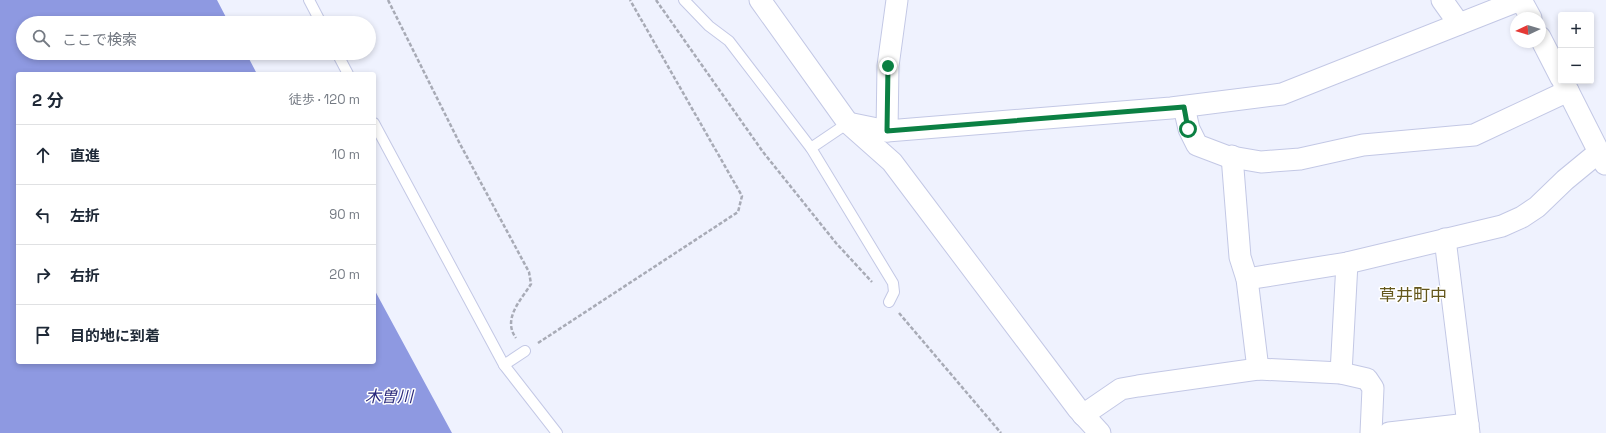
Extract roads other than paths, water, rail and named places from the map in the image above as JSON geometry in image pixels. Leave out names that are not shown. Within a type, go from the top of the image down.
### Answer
[{"type":"street","points":[[760,0],[848,123],[892,162],[1083,414],[1100,433]]},
{"type":"street","points":[[887,131],[888,66],[897,0]]},
{"type":"street","points":[[1442,0],[1459,24]]},
{"type":"street","points":[[848,123],[887,131],[1184,107],[1282,94],[1521,0],[1528,12]]},
{"type":"street","points":[[1546,48],[1558,71]]},
{"type":"street","points":[[1184,107],[1188,129],[1197,145],[1232,156],[1261,162],[1300,159],[1363,145],[1474,135],[1562,84]]},
{"type":"street","points":[[1246,279],[1347,263],[1502,226],[1522,217],[1537,207],[1565,180],[1602,159],[1564,84]]},
{"type":"street","points":[[1232,156],[1240,257],[1246,279],[1258,369]]},
{"type":"street","points":[[1389,433],[1469,429],[1445,239]]},
{"type":"street","points":[[1341,373],[1347,263]]},
{"type":"street","points":[[1083,414],[1121,389],[1258,369],[1341,373],[1367,379],[1373,388],[1371,433]]},
{"type":"lane","points":[[309,0],[317,16]]},
{"type":"lane","points":[[684,0],[709,26],[729,41],[811,148],[893,282],[894,292],[889,302]]},
{"type":"lane","points":[[341,60],[347,72]]},
{"type":"lane","points":[[811,148],[848,123]]},
{"type":"lane","points":[[376,127],[504,365],[557,433]]},
{"type":"lane","points":[[504,365],[525,351]]},
{"type":"water","name":"木曽川","points":[[0,0],[217,0],[225,16],[16,16],[16,60],[250,60],[256,72],[16,72],[16,364],[376,364],[376,293],[452,433],[0,433]]},
{"type":"district","name":"草井町中","points":[[1413,295]]}]
